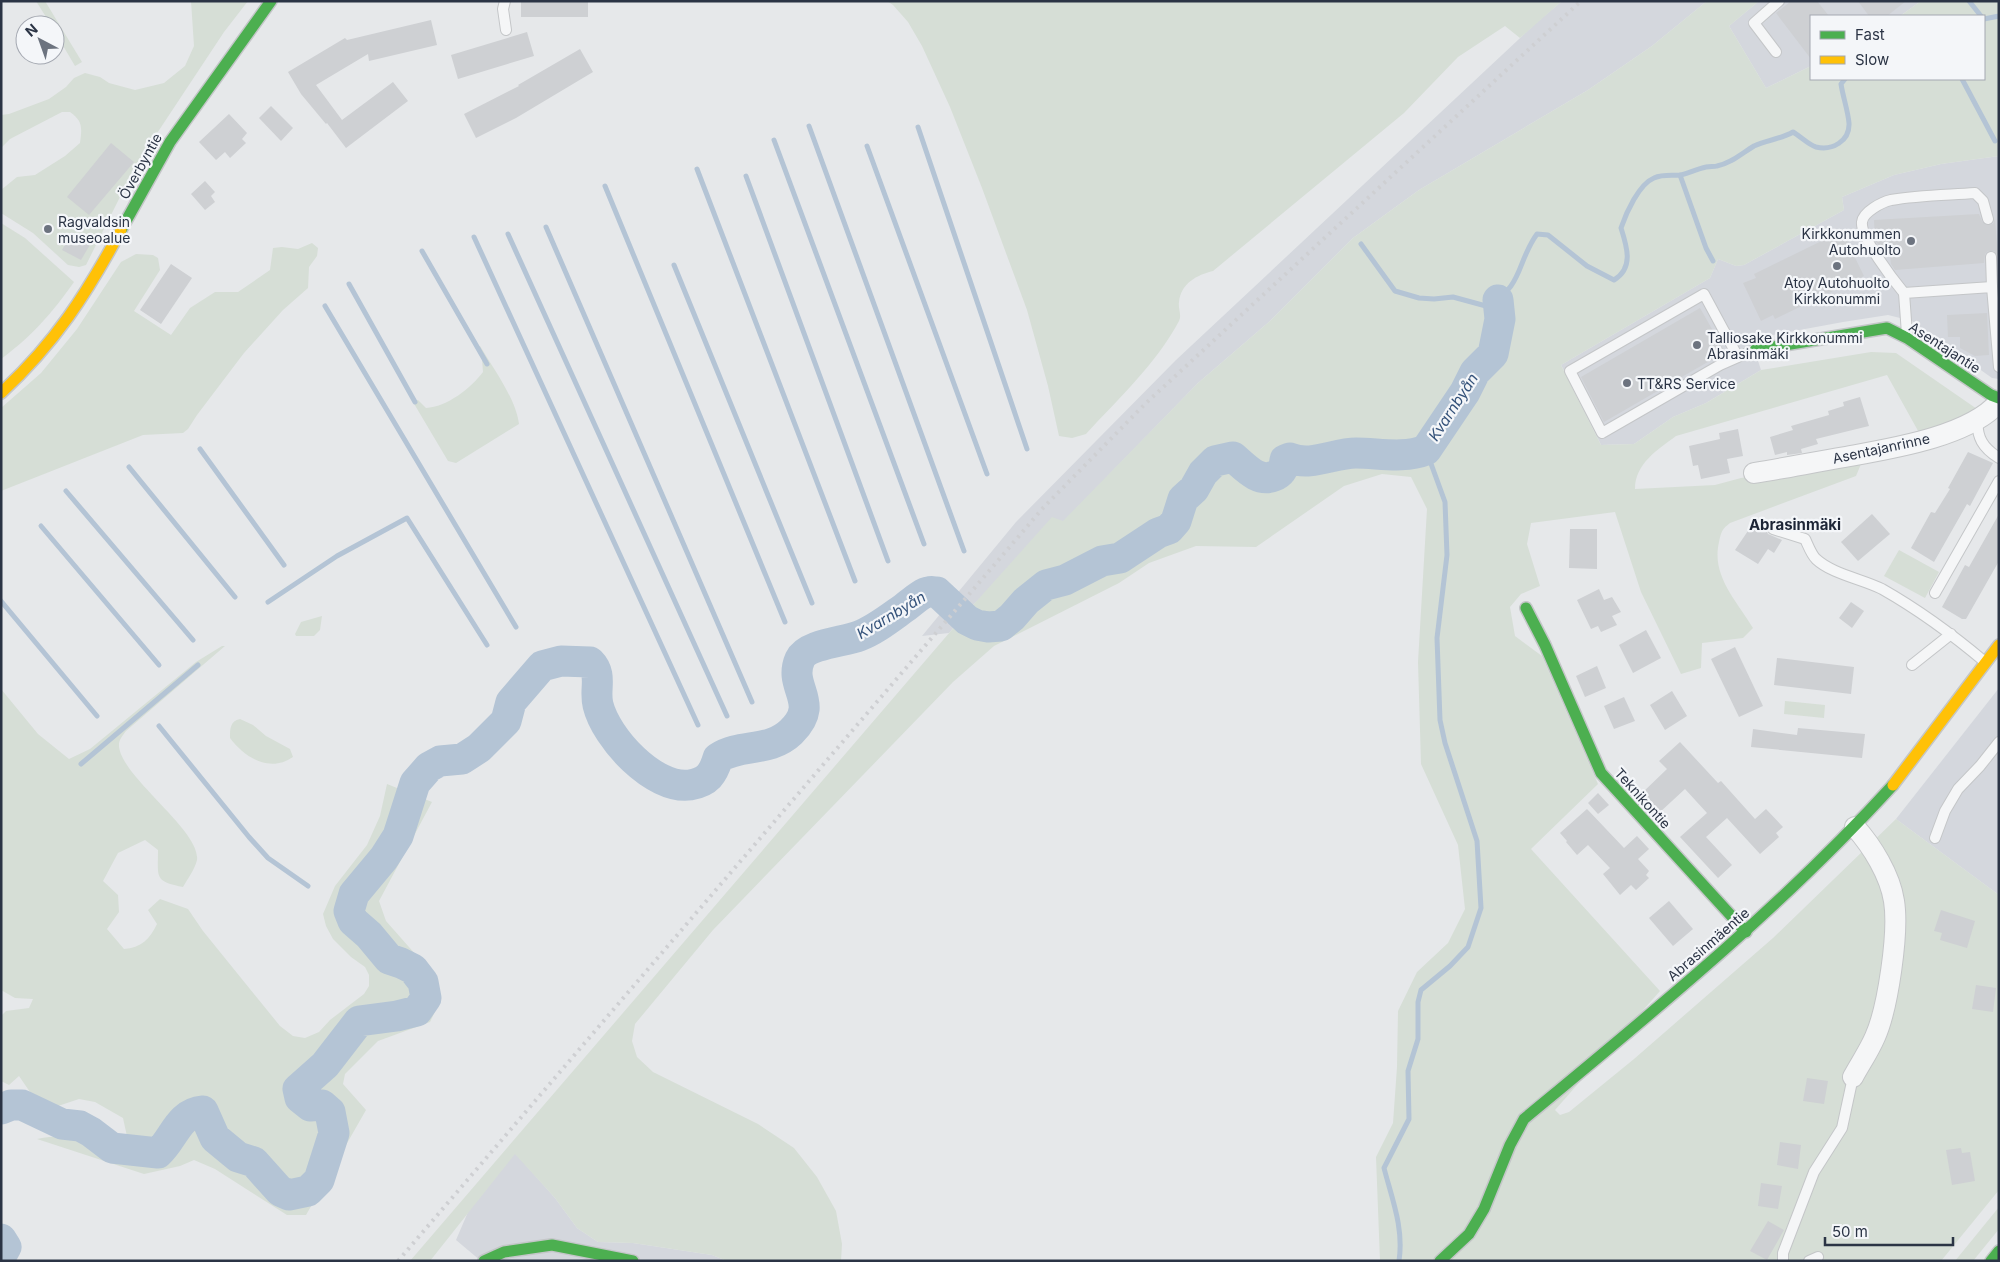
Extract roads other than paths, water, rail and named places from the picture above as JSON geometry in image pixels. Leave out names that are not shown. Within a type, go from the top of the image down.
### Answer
[{"type":"street","name":"Överbyntie","points":[[1,393],[40,355],[79,305],[183,121],[250,26],[271,1]]},
{"type":"street","name":"Asentajantie","points":[[1754,350],[1887,328],[1907,338],[1991,395],[1999,398]]},
{"type":"street","name":"Asentajanrinne","points":[[1754,473],[1920,442],[1990,412],[1999,402]]},
{"type":"street","name":"Teknikontie","points":[[1526,608],[1545,645],[1600,773],[1746,932]]},
{"type":"street","name":"Abrasinmäentie","points":[[1440,1261],[1469,1234],[1484,1209],[1510,1145],[1524,1119],[1746,932],[1855,827],[1897,781],[1998,648]]},
{"type":"street","points":[[1853,1077],[1875,1036],[1888,988],[1894,933],[1894,900],[1882,867],[1867,842],[1855,827]]},
{"type":"street","points":[[484,1261],[504,1252],[552,1245],[633,1261]]},
{"type":"street","points":[[1991,1261],[1999,1251]]},
{"type":"lane","points":[[505,1],[503,9],[506,30]]},
{"type":"lane","points":[[1776,52],[1754,24],[1779,1]]},
{"type":"lane","points":[[1907,338],[1904,294],[1887,272],[1862,229],[1862,220],[1865,213],[1889,200],[1976,193],[1983,201],[1988,219]]},
{"type":"lane","points":[[1991,257],[1999,367]]},
{"type":"lane","points":[[1904,294],[1992,287]]},
{"type":"lane","points":[[1738,357],[1704,294],[1570,371],[1602,433],[1720,365],[1754,350]]},
{"type":"lane","points":[[1978,418],[1977,429],[1982,444],[1999,458]]},
{"type":"lane","points":[[1935,593],[1999,481]]},
{"type":"lane","points":[[1773,529],[1805,539],[1815,558],[1834,570],[1881,589],[1951,634],[1986,663]]},
{"type":"lane","points":[[1912,665],[1951,634]]},
{"type":"lane","points":[[1935,838],[1945,812],[1958,789],[1999,742]]},
{"type":"lane","points":[[1783,1261],[1783,1253],[1814,1172],[1842,1128],[1853,1077]]},
{"type":"waterway","points":[[1969,1],[1980,15]]},
{"type":"waterway","points":[[1985,19],[1999,16]]},
{"type":"waterway","points":[[1361,244],[1395,291],[1419,298],[1453,297],[1486,306],[1498,299],[1513,283],[1537,234],[1548,235],[1587,266],[1614,280],[1620,275],[1627,263],[1627,250],[1621,228],[1638,193],[1648,181],[1661,176],[1681,175],[1707,167],[1722,165],[1754,146],[1793,132],[1816,147],[1834,146],[1843,140],[1849,129],[1841,84],[1844,80]]},
{"type":"waterway","points":[[1963,80],[1995,141]]},
{"type":"waterway","points":[[809,126],[964,551]]},
{"type":"waterway","points":[[918,127],[1027,449]]},
{"type":"waterway","points":[[774,140],[924,544]]},
{"type":"waterway","points":[[867,146],[987,474]]},
{"type":"waterway","points":[[697,169],[855,581]]},
{"type":"waterway","points":[[1680,175],[1706,248],[1713,261]]},
{"type":"waterway","points":[[746,176],[888,561]]},
{"type":"waterway","points":[[605,186],[785,622]]},
{"type":"waterway","points":[[546,227],[752,702]]},
{"type":"waterway","points":[[508,234],[727,716]]},
{"type":"waterway","points":[[474,237],[698,725]]},
{"type":"waterway","points":[[422,251],[487,364]]},
{"type":"waterway","points":[[674,265],[812,603]]},
{"type":"waterway","points":[[349,284],[415,402]]},
{"type":"waterway","name":"Kvarnbyån","points":[[1,1109],[11,1105],[22,1105],[62,1124],[80,1126],[112,1148],[158,1153],[182,1121],[188,1116],[203,1111],[215,1138],[238,1157],[254,1162],[280,1191],[289,1195],[308,1191],[319,1180],[334,1133],[330,1112],[322,1105],[310,1106],[300,1098],[298,1089],[325,1065],[359,1021],[397,1016],[417,1011],[426,998],[423,982],[413,969],[389,959],[369,935],[353,921],[349,911],[354,894],[384,858],[398,836],[415,783],[429,767],[440,761],[462,759],[479,748],[506,721],[511,702],[542,666],[561,661],[590,662],[594,667],[597,677],[598,705],[603,718],[621,746],[647,771],[662,779],[676,784],[696,784],[709,776],[718,758],[727,753],[774,743],[791,732],[800,721],[804,712],[804,703],[797,678],[797,669],[800,659],[804,654],[826,644],[865,633],[882,624],[923,594],[937,592],[967,620],[977,625],[988,627],[1001,626],[1026,601],[1046,585],[1065,580],[1102,561],[1120,558],[1158,533],[1169,529],[1176,521],[1183,499],[1194,489],[1203,473],[1215,461],[1233,457],[1252,473],[1268,478],[1281,472],[1285,460],[1290,458],[1306,461],[1356,453],[1400,455],[1426,450],[1465,392],[1475,372],[1493,354],[1500,319],[1498,300]]},
{"type":"waterway","points":[[325,306],[516,627]]},
{"type":"waterway","points":[[200,449],[284,565]]},
{"type":"waterway","points":[[1399,1261],[1399,1225],[1384,1168],[1409,1119],[1408,1071],[1418,1039],[1418,1002],[1421,990],[1450,966],[1468,947],[1481,908],[1477,841],[1445,743],[1440,720],[1437,638],[1447,555],[1445,502],[1426,450]]},
{"type":"waterway","points":[[129,467],[235,597]]},
{"type":"waterway","points":[[66,491],[193,640]]},
{"type":"waterway","points":[[268,602],[337,556],[407,518],[487,645]]},
{"type":"waterway","points":[[41,526],[159,665]]},
{"type":"waterway","points":[[1,601],[97,716]]},
{"type":"waterway","points":[[81,764],[198,665]]},
{"type":"waterway","points":[[159,726],[268,858],[308,886]]},
{"type":"waterway","name":"Kvarnbyån","points":[[1,1239],[6,1247],[1,1256]]},
{"type":"railway","points":[[398,1261],[1043,508],[1145,404],[1581,1]]},
{"type":"place","name":"Ragvaldsin museoalue","points":[[48,229]]},
{"type":"place","name":"Kirkkonummen Autohuolto","points":[[1911,241]]},
{"type":"place","name":"Atoy Autohuolto Kirkkonummi","points":[[1837,266]]},
{"type":"place","name":"Talliosake Kirkkonummi Abrasinmäki","points":[[1697,345]]},
{"type":"place","name":"TT&RS Service","points":[[1627,383]]},
{"type":"district","name":"Abrasinmäki","points":[[1795,524]]}]
